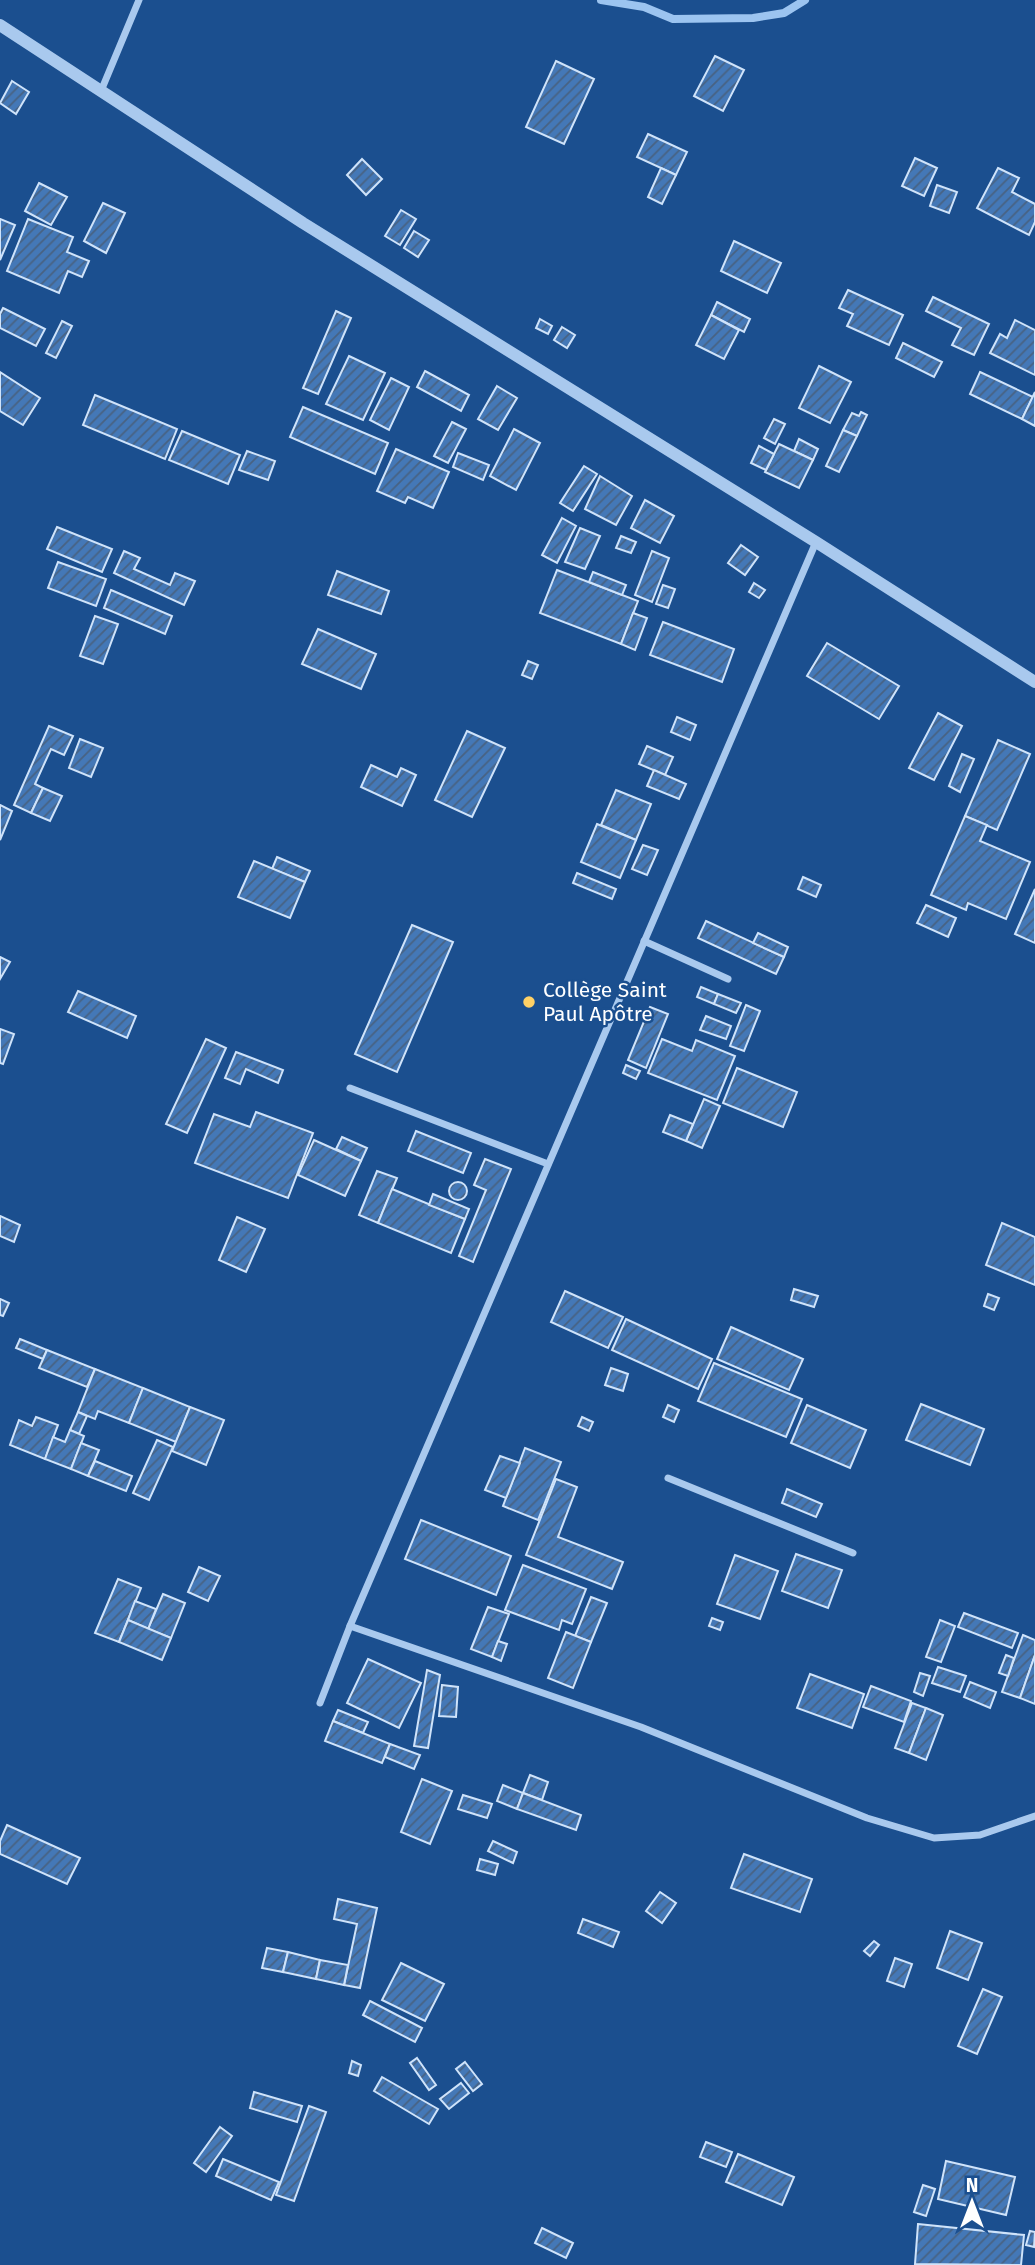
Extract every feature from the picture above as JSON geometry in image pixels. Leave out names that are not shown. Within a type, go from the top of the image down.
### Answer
[{"type":"street","points":[[101,91],[139,0]]},
{"type":"street","points":[[0,25],[303,223],[816,542],[1035,682]]},
{"type":"street","points":[[320,1703],[350,1626],[816,542]]},
{"type":"street","points":[[644,941],[728,978]]},
{"type":"street","points":[[349,1088],[548,1164]]},
{"type":"street","points":[[667,1478],[853,1553]]},
{"type":"street","points":[[350,1626],[641,1727],[867,1818],[934,1838],[980,1835],[1035,1816]]},
{"type":"building","points":[[715,56],[744,70],[723,111],[694,96]]},
{"type":"building","points":[[556,61],[594,79],[564,144],[526,127]]},
{"type":"building","points":[[12,81],[29,92],[16,114],[0,103]]},
{"type":"building","points":[[648,134],[687,152],[676,175],[637,157]]},
{"type":"building","points":[[915,158],[937,168],[924,196],[902,186]]},
{"type":"building","points":[[362,159],[382,179],[366,195],[347,175]]},
{"type":"building","points":[[661,168],[676,175],[662,204],[648,197]]},
{"type":"building","points":[[998,168],[1019,178],[1012,192],[1035,204],[1035,222],[1029,235],[977,208]]},
{"type":"building","points":[[39,183],[67,197],[51,225],[25,211]]},
{"type":"building","points":[[937,185],[957,192],[949,213],[930,206]]},
{"type":"building","points":[[103,203],[125,213],[106,253],[84,241]]},
{"type":"building","points":[[401,210],[416,219],[400,245],[385,236]]},
{"type":"building","points":[[0,219],[15,225],[0,260]]},
{"type":"building","points":[[28,219],[73,237],[67,252],[89,261],[82,277],[68,271],[59,293],[7,271]]},
{"type":"building","points":[[414,231],[429,240],[418,257],[404,248]]},
{"type":"building","points":[[734,241],[781,263],[767,293],[721,271]]},
{"type":"building","points":[[848,290],[903,315],[889,345],[847,326],[853,314],[839,308]]},
{"type":"building","points":[[933,297],[989,324],[974,355],[952,345],[961,328],[926,311]]},
{"type":"building","points":[[717,302],[750,319],[744,332],[711,315]]},
{"type":"building","points":[[3,308],[45,329],[36,346],[0,328]]},
{"type":"building","points":[[336,311],[351,318],[318,394],[303,388]]},
{"type":"building","points":[[711,315],[739,330],[724,359],[696,345]]},
{"type":"building","points":[[540,319],[552,326],[548,334],[536,328]]},
{"type":"building","points":[[1015,320],[1035,330],[1035,375],[990,353],[1000,334],[1007,338]]},
{"type":"building","points":[[62,321],[72,326],[56,358],[46,353]]},
{"type":"building","points":[[562,327],[575,335],[567,348],[554,340]]},
{"type":"building","points":[[903,343],[942,362],[934,377],[896,358]]},
{"type":"building","points":[[349,356],[385,373],[363,420],[326,404]]},
{"type":"building","points":[[819,366],[851,382],[830,423],[799,408]]},
{"type":"building","points":[[425,371],[469,395],[461,411],[417,387]]},
{"type":"building","points":[[0,372],[40,398],[23,425],[0,411]]},
{"type":"building","points":[[980,372],[1033,397],[1022,419],[970,394]]},
{"type":"building","points":[[391,378],[409,387],[389,430],[370,420]]},
{"type":"building","points":[[497,386],[517,398],[498,430],[478,419]]},
{"type":"building","points":[[1035,392],[1035,426],[1022,419]]},
{"type":"building","points":[[95,395],[177,429],[165,459],[83,425]]},
{"type":"building","points":[[303,407],[388,443],[375,474],[290,437]]},
{"type":"building","points":[[861,412],[867,415],[857,436],[843,430],[852,413],[859,416]]},
{"type":"building","points":[[774,419],[785,424],[775,444],[764,438]]},
{"type":"building","points":[[452,422],[466,429],[448,463],[434,456]]},
{"type":"building","points":[[514,429],[540,443],[516,490],[490,476]]},
{"type":"building","points":[[843,430],[857,436],[839,472],[826,466]]},
{"type":"building","points":[[182,431],[240,455],[228,484],[169,460]]},
{"type":"building","points":[[799,439],[818,449],[813,460],[794,451]]},
{"type":"building","points":[[779,444],[813,460],[799,488],[765,472]]},
{"type":"building","points":[[759,446],[774,454],[766,470],[751,463]]},
{"type":"building","points":[[396,449],[449,472],[433,508],[408,497],[405,503],[377,491]]},
{"type":"building","points":[[247,451],[275,461],[268,480],[239,470]]},
{"type":"building","points":[[458,453],[489,465],[483,480],[453,467]]},
{"type":"building","points":[[584,466],[597,474],[573,511],[560,503]]},
{"type":"building","points":[[600,476],[632,496],[616,525],[585,509]]},
{"type":"building","points":[[645,500],[674,516],[660,543],[631,528]]},
{"type":"building","points":[[562,518],[576,526],[557,563],[542,555]]},
{"type":"building","points":[[57,527],[112,549],[102,572],[47,549]]},
{"type":"building","points":[[580,528],[600,536],[585,569],[565,562]]},
{"type":"building","points":[[621,536],[636,542],[631,553],[616,548]]},
{"type":"building","points":[[741,545],[758,557],[745,575],[728,563]]},
{"type":"building","points":[[124,551],[140,558],[134,569],[170,585],[175,573],[195,581],[184,605],[114,573]]},
{"type":"building","points":[[652,551],[669,558],[652,602],[635,595]]},
{"type":"building","points":[[58,562],[106,579],[96,606],[48,588]]},
{"type":"building","points":[[557,570],[638,601],[621,644],[540,613]]},
{"type":"building","points":[[337,571],[389,591],[381,614],[328,595]]},
{"type":"building","points":[[593,572],[626,585],[622,595],[589,582]]},
{"type":"building","points":[[754,583],[765,590],[759,598],[749,592]]},
{"type":"building","points":[[663,585],[675,589],[668,608],[656,604]]},
{"type":"building","points":[[111,590],[172,616],[165,634],[104,608]]},
{"type":"building","points":[[633,613],[647,618],[635,650],[621,644]]},
{"type":"building","points":[[95,616],[118,624],[103,664],[80,656]]},
{"type":"building","points":[[663,622],[734,649],[722,682],[650,655]]},
{"type":"building","points":[[318,629],[376,654],[361,689],[302,664]]},
{"type":"building","points":[[827,643],[899,686],[879,719],[807,676]]},
{"type":"building","points":[[528,661],[538,665],[532,679],[522,675]]},
{"type":"building","points":[[938,713],[962,726],[934,780],[909,768]]},
{"type":"building","points":[[677,717],[696,725],[690,740],[671,732]]},
{"type":"building","points":[[49,726],[73,736],[64,755],[51,749],[35,784],[43,788],[31,813],[14,805]]},
{"type":"building","points":[[467,731],[505,748],[472,817],[435,800]]},
{"type":"building","points":[[80,739],[103,748],[91,777],[69,768]]},
{"type":"building","points":[[998,740],[1030,754],[997,830],[965,816]]},
{"type":"building","points":[[647,746],[673,757],[665,775],[639,764]]},
{"type":"building","points":[[962,754],[974,759],[960,792],[949,786]]},
{"type":"building","points":[[371,765],[397,777],[401,768],[416,775],[402,806],[361,787]]},
{"type":"building","points":[[654,770],[686,784],[679,799],[647,786]]},
{"type":"building","points":[[43,788],[62,796],[50,821],[31,813]]},
{"type":"building","points":[[616,790],[651,804],[636,840],[601,825]]},
{"type":"building","points":[[0,805],[12,811],[0,840]]},
{"type":"building","points":[[965,816],[987,825],[980,841],[1030,862],[1006,919],[968,903],[966,910],[931,895]]},
{"type":"building","points":[[597,824],[636,840],[620,878],[581,862]]},
{"type":"building","points":[[643,845],[658,850],[647,875],[632,869]]},
{"type":"building","points":[[277,857],[310,871],[305,882],[272,869]]},
{"type":"building","points":[[254,861],[305,882],[290,918],[238,897]]},
{"type":"building","points":[[577,873],[616,889],[612,899],[573,883]]},
{"type":"building","points":[[803,877],[821,885],[816,897],[798,889]]},
{"type":"building","points":[[1035,889],[1035,943],[1015,934]]},
{"type":"building","points":[[926,905],[956,918],[948,937],[917,923]]},
{"type":"building","points":[[706,921],[784,957],[776,974],[698,938]]},
{"type":"building","points":[[412,925],[453,942],[397,1072],[355,1054]]},
{"type":"building","points":[[758,933],[788,947],[784,957],[753,943]]},
{"type":"building","points":[[0,957],[10,962],[0,979]]},
{"type":"building","points":[[701,987],[718,994],[714,1004],[697,997]]},
{"type":"building","points":[[78,991],[136,1016],[127,1038],[68,1012]]},
{"type":"building","points":[[718,994],[741,1003],[736,1013],[714,1004]]},
{"type":"building","points":[[746,1005],[760,1011],[744,1051],[730,1046]]},
{"type":"building","points":[[650,1007],[668,1014],[646,1068],[628,1060]]},
{"type":"building","points":[[706,1016],[731,1026],[726,1039],[700,1030]]},
{"type":"building","points":[[0,1029],[14,1034],[3,1064],[0,1063]]},
{"type":"building","points":[[206,1039],[226,1048],[187,1133],[166,1124]]},
{"type":"building","points":[[662,1039],[692,1051],[696,1040],[735,1056],[717,1100],[648,1073]]},
{"type":"building","points":[[236,1052],[283,1070],[278,1083],[246,1069],[240,1084],[225,1078]]},
{"type":"building","points":[[626,1065],[640,1071],[636,1079],[623,1073]]},
{"type":"building","points":[[737,1068],[797,1092],[783,1127],[723,1103]]},
{"type":"building","points":[[704,1099],[720,1106],[702,1148],[686,1141]]},
{"type":"building","points":[[256,1112],[313,1133],[288,1198],[195,1163],[214,1114],[250,1127]]},
{"type":"building","points":[[670,1115],[693,1124],[686,1141],[663,1132]]},
{"type":"building","points":[[416,1131],[471,1153],[463,1173],[408,1151]]},
{"type":"building","points":[[342,1137],[367,1148],[361,1161],[336,1149]]},
{"type":"building","points":[[314,1140],[361,1161],[345,1196],[298,1175]]},
{"type":"building","points":[[485,1159],[511,1169],[473,1262],[459,1256],[486,1190],[474,1185]]},
{"type":"building","points":[[377,1171],[397,1178],[378,1223],[359,1215]]},
{"type":"building","points":[[458,1182],[464,1185],[467,1191],[464,1197],[458,1200],[452,1197],[449,1191],[452,1185]]},
{"type":"building","points":[[392,1189],[465,1219],[451,1253],[378,1223]]},
{"type":"building","points":[[433,1194],[469,1209],[465,1219],[429,1205]]},
{"type":"building","points":[[0,1216],[20,1225],[14,1242],[0,1236]]},
{"type":"building","points":[[237,1217],[265,1229],[246,1272],[219,1260]]},
{"type":"building","points":[[1002,1223],[1035,1237],[1035,1285],[986,1265]]},
{"type":"building","points":[[794,1289],[818,1296],[814,1307],[791,1300]]},
{"type":"building","points":[[565,1291],[623,1317],[608,1348],[551,1322]]},
{"type":"building","points":[[988,1294],[999,1298],[994,1310],[984,1306]]},
{"type":"building","points":[[0,1299],[9,1303],[3,1316],[0,1315]]},
{"type":"building","points":[[626,1319],[712,1359],[698,1389],[612,1350]]},
{"type":"building","points":[[731,1327],[803,1359],[789,1390],[717,1359]]},
{"type":"building","points":[[20,1339],[47,1350],[43,1359],[16,1348]]},
{"type":"building","points":[[47,1350],[95,1369],[87,1387],[39,1368]]},
{"type":"building","points":[[714,1363],[802,1399],[786,1437],[698,1401]]},
{"type":"building","points":[[611,1368],[628,1374],[623,1391],[605,1385]]},
{"type":"building","points":[[95,1369],[143,1388],[129,1423],[98,1411],[95,1419],[78,1412]]},
{"type":"building","points":[[143,1388],[190,1407],[176,1442],[129,1423]]},
{"type":"building","points":[[921,1404],[984,1429],[970,1465],[906,1440]]},
{"type":"building","points":[[668,1405],[679,1410],[674,1422],[663,1417]]},
{"type":"building","points":[[807,1405],[866,1430],[850,1468],[791,1443]]},
{"type":"building","points":[[190,1407],[224,1420],[206,1465],[172,1451]]},
{"type":"building","points":[[78,1412],[87,1416],[79,1434],[70,1430]]},
{"type":"building","points":[[36,1417],[58,1425],[45,1459],[10,1445],[19,1420],[32,1426]]},
{"type":"building","points":[[582,1417],[593,1422],[589,1431],[578,1426]]},
{"type":"building","points":[[70,1430],[84,1436],[71,1469],[45,1459],[53,1437],[65,1442]]},
{"type":"building","points":[[157,1440],[173,1447],[149,1500],[133,1493]]},
{"type":"building","points":[[81,1443],[99,1450],[88,1476],[71,1469]]},
{"type":"building","points":[[525,1448],[561,1462],[538,1520],[503,1506]]},
{"type":"building","points":[[500,1456],[520,1463],[506,1498],[485,1490]]},
{"type":"building","points":[[95,1461],[132,1476],[126,1491],[88,1476]]},
{"type":"building","points":[[556,1479],[577,1487],[558,1537],[623,1562],[612,1589],[526,1555]]},
{"type":"building","points":[[787,1489],[822,1504],[816,1517],[782,1503]]},
{"type":"building","points":[[421,1520],[511,1556],[496,1595],[405,1559]]},
{"type":"building","points":[[796,1554],[842,1570],[828,1608],[782,1591]]},
{"type":"building","points":[[735,1555],[778,1571],[760,1619],[717,1604]]},
{"type":"building","points":[[523,1565],[586,1589],[572,1624],[562,1620],[559,1630],[505,1610]]},
{"type":"building","points":[[199,1567],[220,1576],[208,1601],[188,1592]]},
{"type":"building","points":[[118,1579],[141,1588],[119,1642],[95,1633]]},
{"type":"building","points":[[163,1594],[185,1603],[171,1638],[148,1629]]},
{"type":"building","points":[[591,1597],[607,1603],[591,1642],[575,1636]]},
{"type":"building","points":[[135,1601],[156,1609],[148,1629],[128,1620]]},
{"type":"building","points":[[488,1607],[509,1614],[492,1657],[471,1649]]},
{"type":"building","points":[[964,1613],[1018,1633],[1012,1648],[958,1627]]},
{"type":"building","points":[[712,1618],[723,1622],[720,1630],[709,1626]]},
{"type":"building","points":[[128,1620],[171,1638],[162,1660],[119,1642]]},
{"type":"building","points":[[940,1620],[955,1626],[941,1662],[926,1657]]},
{"type":"building","points":[[566,1632],[591,1642],[573,1688],[548,1678]]},
{"type":"building","points":[[1023,1635],[1035,1640],[1035,1655],[1020,1698],[1002,1692]]},
{"type":"building","points":[[498,1641],[507,1644],[501,1661],[492,1657]]},
{"type":"building","points":[[1006,1655],[1014,1658],[1008,1676],[999,1673]]},
{"type":"building","points":[[1035,1655],[1035,1704],[1020,1698]]},
{"type":"building","points":[[368,1659],[421,1683],[399,1728],[347,1703]]},
{"type":"building","points":[[938,1667],[966,1676],[960,1692],[932,1683]]},
{"type":"building","points":[[427,1670],[440,1675],[428,1748],[414,1746]]},
{"type":"building","points":[[920,1673],[930,1676],[923,1696],[914,1692]]},
{"type":"building","points":[[810,1674],[864,1694],[852,1728],[797,1708]]},
{"type":"building","points":[[970,1682],[996,1692],[990,1708],[964,1697]]},
{"type":"building","points":[[442,1685],[458,1687],[456,1717],[439,1716]]},
{"type":"building","points":[[871,1686],[911,1701],[904,1722],[863,1707]]},
{"type":"building","points":[[912,1703],[926,1708],[909,1753],[895,1748]]},
{"type":"building","points":[[926,1708],[943,1715],[926,1760],[909,1753]]},
{"type":"building","points":[[338,1710],[368,1722],[363,1733],[333,1721]]},
{"type":"building","points":[[333,1721],[390,1744],[382,1763],[325,1741]]},
{"type":"building","points":[[390,1744],[420,1755],[414,1769],[385,1757]]},
{"type":"building","points":[[530,1775],[548,1782],[542,1800],[523,1793]]},
{"type":"building","points":[[422,1779],[452,1791],[430,1844],[401,1832]]},
{"type":"building","points":[[503,1785],[523,1793],[517,1809],[497,1801]]},
{"type":"building","points":[[523,1793],[581,1815],[576,1830],[517,1809]]},
{"type":"building","points":[[463,1795],[492,1804],[487,1818],[458,1809]]},
{"type":"building","points":[[7,1825],[80,1858],[67,1884],[0,1854],[0,1841]]},
{"type":"building","points":[[493,1841],[517,1852],[513,1863],[488,1851]]},
{"type":"building","points":[[744,1854],[812,1879],[800,1912],[731,1888]]},
{"type":"building","points":[[480,1859],[498,1864],[495,1875],[477,1870]]},
{"type":"building","points":[[660,1892],[676,1903],[662,1923],[646,1911]]},
{"type":"building","points":[[338,1899],[377,1908],[360,1988],[344,1985],[357,1924],[334,1919]]},
{"type":"building","points":[[583,1919],[619,1932],[613,1947],[578,1933]]},
{"type":"building","points":[[950,1931],[982,1943],[968,1980],[937,1968]]},
{"type":"building","points":[[874,1941],[879,1945],[870,1956],[864,1951]]},
{"type":"building","points":[[267,1948],[288,1952],[283,1972],[262,1968]]},
{"type":"building","points":[[288,1952],[320,1960],[316,1979],[283,1972]]},
{"type":"building","points":[[895,1958],[912,1964],[904,1987],[887,1981]]},
{"type":"building","points":[[320,1960],[348,1965],[344,1985],[316,1979]]},
{"type":"building","points":[[401,1963],[444,1984],[425,2021],[382,2000]]},
{"type":"building","points":[[983,1989],[1002,1997],[977,2054],[958,2046]]},
{"type":"building","points":[[370,2001],[422,2028],[415,2042],[363,2015]]},
{"type":"building","points":[[417,2058],[436,2085],[429,2090],[410,2063]]},
{"type":"building","points":[[352,2061],[361,2065],[358,2076],[349,2073]]},
{"type":"building","points":[[465,2062],[482,2084],[473,2091],[456,2069]]},
{"type":"building","points":[[382,2077],[438,2109],[429,2124],[374,2091]]},
{"type":"building","points":[[461,2083],[469,2093],[449,2109],[440,2099]]},
{"type":"building","points":[[254,2092],[302,2106],[297,2122],[250,2108]]},
{"type":"building","points":[[309,2106],[326,2112],[294,2201],[276,2195]]},
{"type":"building","points":[[220,2127],[232,2136],[206,2172],[194,2163]]},
{"type":"building","points":[[706,2142],[732,2152],[726,2167],[700,2157]]},
{"type":"building","points":[[738,2154],[794,2177],[782,2205],[726,2182]]},
{"type":"building","points":[[223,2159],[279,2182],[271,2200],[216,2176]]},
{"type":"building","points":[[946,2161],[1015,2177],[1006,2215],[938,2199]]},
{"type":"building","points":[[923,2185],[935,2189],[926,2216],[914,2212]]},
{"type":"building","points":[[918,2224],[1024,2235],[1021,2265],[915,2264]]},
{"type":"building","points":[[542,2228],[573,2243],[566,2258],[535,2243]]},
{"type":"building","points":[[1030,2231],[1035,2232],[1034,2247],[1026,2245]]},
{"type":"waterway","points":[[601,0],[644,7],[673,19],[753,18],[784,13],[805,0]]},
{"type":"place","name":"Collège Saint Paul Apôtre","points":[[529,1002]]}]
